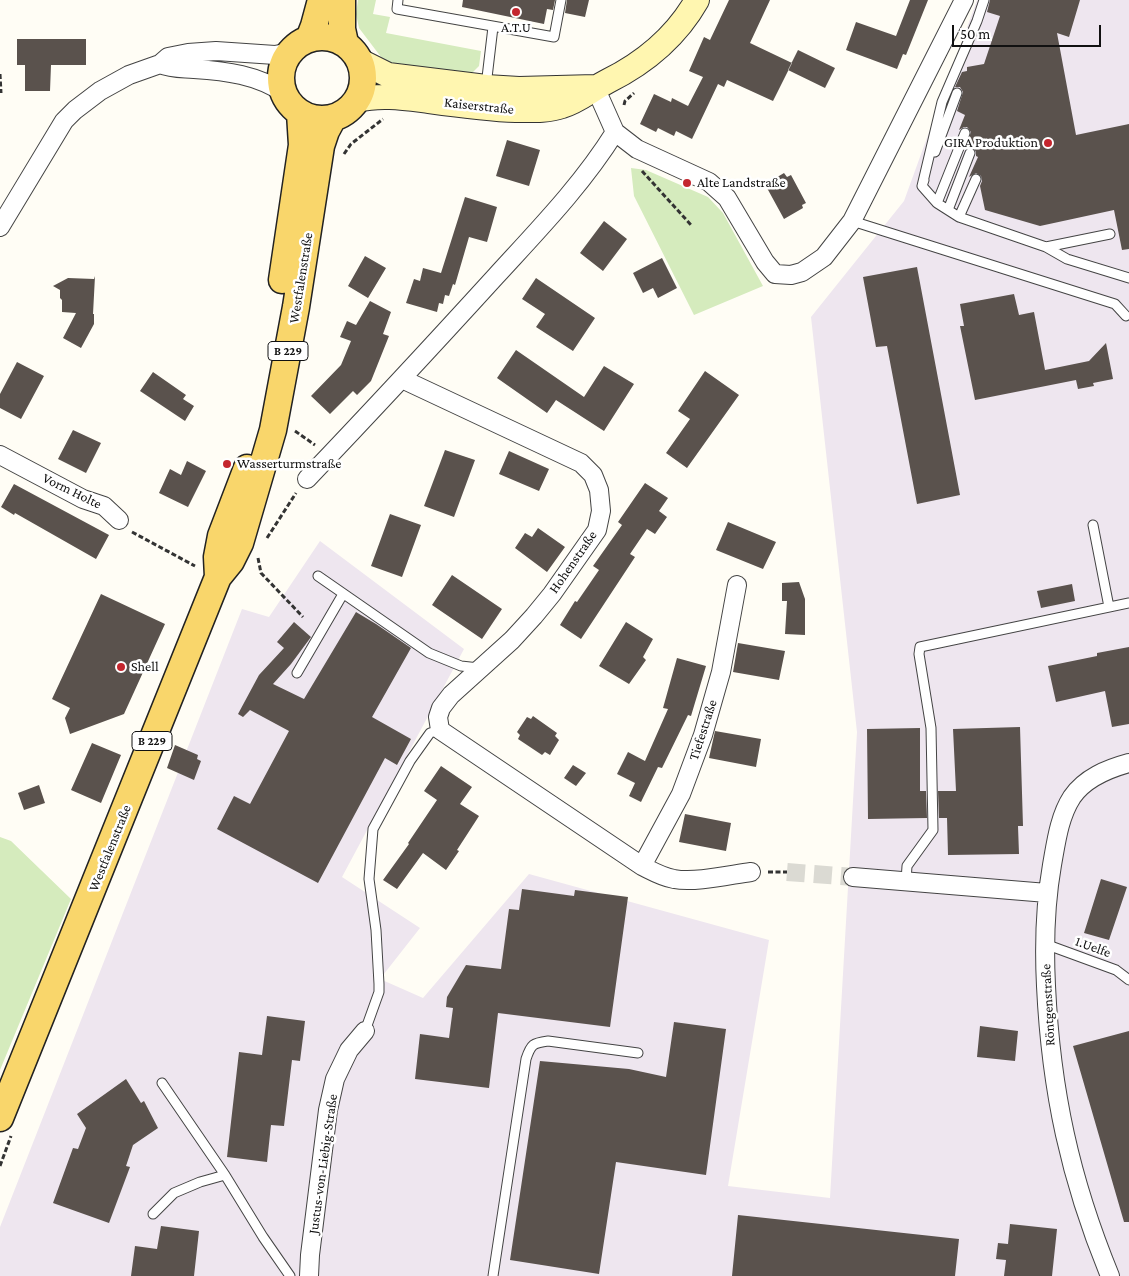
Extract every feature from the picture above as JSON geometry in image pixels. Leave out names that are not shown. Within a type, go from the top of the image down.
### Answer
[{"type":"main road","points":[[321,0],[314,26],[300,46],[285,60],[281,76],[292,103],[310,118],[322,120],[343,114],[357,100],[362,91],[364,81],[363,70],[352,52],[341,23],[342,0]]},
{"type":"main road","name":"Kaiserstraße","points":[[352,52],[388,75],[485,97],[530,110],[561,106],[578,100],[595,87],[623,73],[658,49],[682,23],[697,0]]},
{"type":"main road","points":[[300,46],[320,37],[330,38],[352,52]]},
{"type":"main road","name":"Kaiserstraße","points":[[357,100],[372,96],[485,97]]},
{"type":"main road","name":"Westfalenstraße","points":[[218,577],[217,557],[221,536],[248,466],[259,429],[265,393],[302,145],[292,103]]},
{"type":"main road","name":"Westfalenstraße","points":[[0,1118],[218,577],[231,561],[240,543],[273,430],[296,307],[321,146],[333,118]]},
{"type":"street","points":[[595,87],[615,132],[637,149],[709,182],[727,198],[765,262],[775,274],[791,275],[802,272],[824,257],[852,221],[964,0]]},
{"type":"street","points":[[0,227],[64,121],[100,91],[129,75],[160,64],[168,57],[216,51],[275,55],[300,46]]},
{"type":"street","points":[[160,64],[171,68],[247,75],[269,84],[292,103]]},
{"type":"street","points":[[307,478],[402,379],[564,201],[604,150],[615,132]]},
{"type":"street","name":"Hohenstraße","points":[[402,379],[582,463],[593,475],[600,490],[601,511],[597,530],[552,594],[534,616],[512,640],[451,695],[441,708],[438,717],[440,730]]},
{"type":"street","name":"Vorm Holte","points":[[0,455],[83,499],[104,506],[119,520]]},
{"type":"street","name":"Tiefestraße","points":[[642,866],[681,794],[703,735],[721,672],[736,586]]},
{"type":"street","points":[[440,730],[642,866],[665,877],[686,881],[751,872]]},
{"type":"street","name":"Röntgenstraße","points":[[1110,1276],[1083,1204],[1071,1164],[1062,1123],[1054,1081],[1047,1014],[1045,944],[1047,893],[1056,843],[1064,813],[1072,796],[1088,780],[1109,769],[1129,763]]},
{"type":"street","points":[[854,877],[1047,893]]},
{"type":"street","name":"Justus-von-Liebig-Straße","points":[[309,1276],[328,1110],[335,1079],[348,1050],[365,1031]]},
{"type":"lane","points":[[398,0],[397,9],[554,37],[560,0]]},
{"type":"lane","points":[[922,186],[942,102],[977,21],[984,0]]},
{"type":"lane","points":[[485,97],[493,27]]},
{"type":"lane","points":[[922,186],[957,93]]},
{"type":"lane","points":[[937,203],[965,133]]},
{"type":"lane","points":[[948,210],[970,153]]},
{"type":"lane","points":[[959,217],[976,180]]},
{"type":"lane","points":[[922,186],[937,203],[959,217],[1046,247],[1067,259],[1129,278]]},
{"type":"lane","points":[[852,221],[1115,304],[1126,316]]},
{"type":"lane","points":[[1046,247],[1110,234]]},
{"type":"lane","points":[[1093,526],[1109,607]]},
{"type":"lane","points":[[318,576],[429,653],[461,666],[479,668]]},
{"type":"lane","points":[[297,674],[343,594]]},
{"type":"lane","points":[[906,882],[907,866],[933,830],[931,728],[919,654],[920,647],[1129,603]]},
{"type":"lane","points":[[365,1031],[379,992],[376,930],[369,879],[373,829],[410,761],[430,733],[440,730]]},
{"type":"lane","name":"1.Uelfe","points":[[1045,944],[1116,970],[1129,980]]},
{"type":"lane","points":[[493,1276],[520,1092],[526,1059],[531,1046],[537,1042],[548,1041],[638,1053]]},
{"type":"lane","points":[[162,1083],[225,1175],[263,1237],[290,1276]]},
{"type":"lane","points":[[153,1214],[174,1193],[200,1182],[225,1175]]},
{"type":"path","points":[[0,74],[1,93]]},
{"type":"path","points":[[623,108],[625,101],[639,90]]},
{"type":"path","points":[[341,160],[351,144],[386,117]]},
{"type":"path","points":[[639,168],[692,226]]},
{"type":"path","points":[[262,546],[282,512],[307,478]]},
{"type":"path","points":[[119,520],[129,531],[193,566],[218,577]]},
{"type":"path","points":[[252,562],[257,555]]},
{"type":"shaded area","points":[[977,0],[1129,0],[1129,1276],[0,1276],[0,1227],[242,609],[269,617],[320,541],[464,649],[342,877],[420,928],[380,979],[423,998],[529,874],[769,940],[728,1186],[830,1198],[857,732],[811,317],[904,201]]},
{"type":"green space","points":[[358,0],[376,0],[373,14],[390,17],[386,33],[481,51],[479,66],[471,74],[394,64],[381,57],[359,28],[356,14]]},
{"type":"green space","points":[[631,168],[646,170],[708,197],[723,213],[763,286],[694,315],[634,196]]},
{"type":"green space","points":[[0,837],[11,841],[71,899],[0,1070]]},
{"type":"building","name":"A.T.U","points":[[463,0],[555,0],[553,10],[547,9],[544,24],[462,7]]},
{"type":"building","points":[[567,0],[589,0],[585,17],[565,13]]},
{"type":"building","points":[[729,0],[770,0],[750,43],[792,63],[773,101],[727,80],[724,87],[718,84],[692,139],[676,131],[674,136],[658,128],[656,132],[640,124],[654,94],[671,102],[672,98],[688,106],[703,77],[689,71],[704,37],[710,40]]},
{"type":"building","points":[[910,0],[928,0],[906,55],[903,54],[897,69],[846,50],[856,22],[896,36]]},
{"type":"building","name":"GIRA Produktion","points":[[990,0],[1080,0],[1069,37],[1057,33],[1076,135],[1129,124],[1129,249],[1122,250],[1114,210],[1040,226],[985,210],[980,186],[981,176],[976,173],[969,177],[978,157],[973,147],[965,149],[971,132],[967,127],[959,130],[965,115],[957,111],[963,92],[960,87],[955,87],[962,72],[967,71],[967,67],[984,64],[1000,16],[987,12]]},
{"type":"building","points":[[17,39],[86,39],[86,65],[51,65],[50,91],[25,91],[25,65],[17,65]]},
{"type":"building","points":[[798,50],[835,68],[825,88],[788,70]]},
{"type":"building","points":[[507,140],[540,150],[529,186],[496,176]]},
{"type":"building","points":[[784,173],[787,177],[791,175],[806,203],[802,205],[803,208],[784,219],[767,188],[771,185],[769,182]]},
{"type":"building","points":[[465,197],[497,207],[487,242],[469,237],[455,285],[453,284],[449,296],[445,295],[443,304],[439,303],[437,312],[406,303],[414,279],[420,281],[423,268],[441,273]]},
{"type":"building","points":[[604,221],[627,239],[603,271],[580,253]]},
{"type":"building","points":[[365,256],[386,268],[368,298],[348,286]]},
{"type":"building","points":[[662,258],[677,288],[658,298],[653,288],[643,293],[633,273]]},
{"type":"building","points":[[917,267],[960,495],[917,504],[887,346],[876,347],[863,277]]},
{"type":"building","points":[[95,276],[94,324],[81,348],[63,338],[76,313],[62,312],[60,290],[53,286],[68,278],[94,279]]},
{"type":"building","points":[[536,278],[595,318],[573,351],[536,327],[545,314],[522,299]]},
{"type":"building","points":[[1014,294],[1019,315],[1034,312],[1045,370],[1089,361],[1106,343],[1113,379],[1093,383],[1094,386],[1078,389],[1076,380],[975,400],[960,326],[964,326],[960,304]]},
{"type":"building","points":[[370,301],[391,312],[383,334],[389,336],[371,381],[357,395],[353,391],[330,414],[311,396],[341,365],[351,341],[340,337],[347,321],[356,325]]},
{"type":"building","points":[[516,350],[584,397],[604,366],[634,384],[604,431],[556,400],[547,413],[497,378]]},
{"type":"building","points":[[17,362],[44,376],[21,419],[0,408],[0,394]]},
{"type":"building","points":[[705,371],[739,395],[687,468],[666,453],[690,419],[678,411]]},
{"type":"building","points":[[153,372],[186,395],[183,399],[194,406],[185,421],[140,391]]},
{"type":"building","points":[[73,430],[101,443],[86,473],[58,459]]},
{"type":"building","points":[[445,450],[475,460],[454,517],[424,506]]},
{"type":"building","points":[[509,451],[549,469],[539,491],[499,474]]},
{"type":"building","points":[[187,461],[206,471],[188,507],[159,493],[170,469],[181,475]]},
{"type":"building","points":[[645,483],[668,498],[659,511],[667,517],[655,534],[647,529],[630,554],[635,557],[581,639],[560,625],[575,601],[577,602],[599,570],[593,566],[622,525],[618,522]]},
{"type":"building","points":[[14,484],[109,535],[96,559],[1,507]]},
{"type":"building","points":[[390,514],[421,525],[402,577],[371,566]]},
{"type":"building","points":[[728,522],[776,542],[763,569],[716,550]]},
{"type":"building","points":[[538,528],[565,547],[547,572],[515,548],[525,533],[532,537]]},
{"type":"building","points":[[452,575],[502,609],[482,639],[432,605]]},
{"type":"building","points":[[799,582],[805,599],[805,635],[785,634],[787,601],[782,601],[782,583]]},
{"type":"building","points":[[1072,584],[1075,601],[1041,608],[1037,591]]},
{"type":"building","name":"Shell","points":[[101,594],[165,624],[124,714],[70,734],[65,718],[70,708],[52,699]]},
{"type":"building","points":[[356,612],[411,648],[372,717],[411,739],[397,765],[385,758],[318,883],[217,829],[234,796],[250,804],[289,731],[250,710],[243,717],[238,714],[259,675],[284,648],[277,642],[294,622],[311,637],[273,684],[304,699]]},
{"type":"building","points":[[626,622],[653,639],[643,657],[646,660],[629,684],[599,666]]},
{"type":"building","points":[[738,643],[785,651],[779,680],[733,672]]},
{"type":"building","points":[[1129,647],[1129,724],[1112,727],[1105,691],[1056,702],[1048,666]]},
{"type":"building","points":[[677,658],[706,666],[691,716],[688,715],[662,768],[658,767],[641,802],[629,796],[635,783],[617,774],[628,752],[645,761],[668,709],[663,708]]},
{"type":"building","points":[[533,716],[557,733],[555,736],[559,740],[550,755],[545,752],[542,755],[518,739],[520,735],[517,732],[527,717],[531,719]]},
{"type":"building","points":[[1020,727],[1023,826],[1018,826],[1019,854],[948,855],[947,818],[939,818],[938,791],[956,791],[953,729]]},
{"type":"building","points":[[920,728],[920,791],[926,791],[927,818],[868,819],[867,729]]},
{"type":"building","points":[[715,731],[761,739],[756,767],[709,758]]},
{"type":"building","points":[[92,743],[121,755],[101,803],[71,790]]},
{"type":"building","points":[[175,745],[198,755],[197,759],[201,761],[194,780],[167,768]]},
{"type":"building","points":[[573,765],[586,773],[576,786],[564,778]]},
{"type":"building","points":[[441,766],[472,787],[460,804],[479,816],[446,870],[423,853],[397,889],[383,880],[437,800],[424,791]]},
{"type":"building","points":[[39,785],[45,803],[24,810],[18,793]]},
{"type":"building","points":[[685,814],[731,823],[726,851],[679,842]]},
{"type":"building","points":[[1101,879],[1127,887],[1109,940],[1084,933]]},
{"type":"building","points":[[522,889],[574,896],[575,890],[628,897],[610,1027],[498,1013],[489,1088],[415,1079],[420,1034],[449,1038],[453,1008],[446,1007],[447,997],[466,965],[501,969],[509,909],[519,910]]},
{"type":"building","points":[[267,1016],[305,1021],[300,1061],[292,1060],[284,1126],[271,1125],[267,1162],[227,1157],[239,1052],[262,1055]]},
{"type":"building","points":[[674,1022],[726,1029],[706,1175],[616,1162],[599,1274],[510,1260],[540,1061],[629,1069],[666,1077]]},
{"type":"building","points":[[980,1026],[1018,1031],[1015,1061],[977,1057]]},
{"type":"building","points":[[1129,1031],[1129,1222],[1124,1222],[1073,1046]]},
{"type":"building","points":[[126,1079],[141,1103],[144,1101],[158,1128],[133,1145],[126,1166],[130,1167],[109,1223],[53,1203],[73,1148],[78,1149],[86,1128],[77,1114]]},
{"type":"building","points":[[738,1215],[959,1239],[955,1276],[732,1276]]},
{"type":"building","points":[[1010,1224],[1057,1229],[1052,1276],[1004,1276],[1006,1260],[996,1259],[998,1243],[1008,1244]]},
{"type":"building","points":[[161,1226],[199,1231],[194,1276],[131,1276],[135,1246],[157,1249]]},
{"type":"tunnel","points":[[787,872],[853,877]]},
{"type":"place","name":"A.T.U","points":[[516,12]]},
{"type":"place","name":"GIRA Produktion","points":[[1048,143]]},
{"type":"place","name":"Alte Landstraße","points":[[687,183]]},
{"type":"place","name":"Wasserturmstraße","points":[[227,464]]},
{"type":"place","name":"Shell","points":[[121,667]]}]
